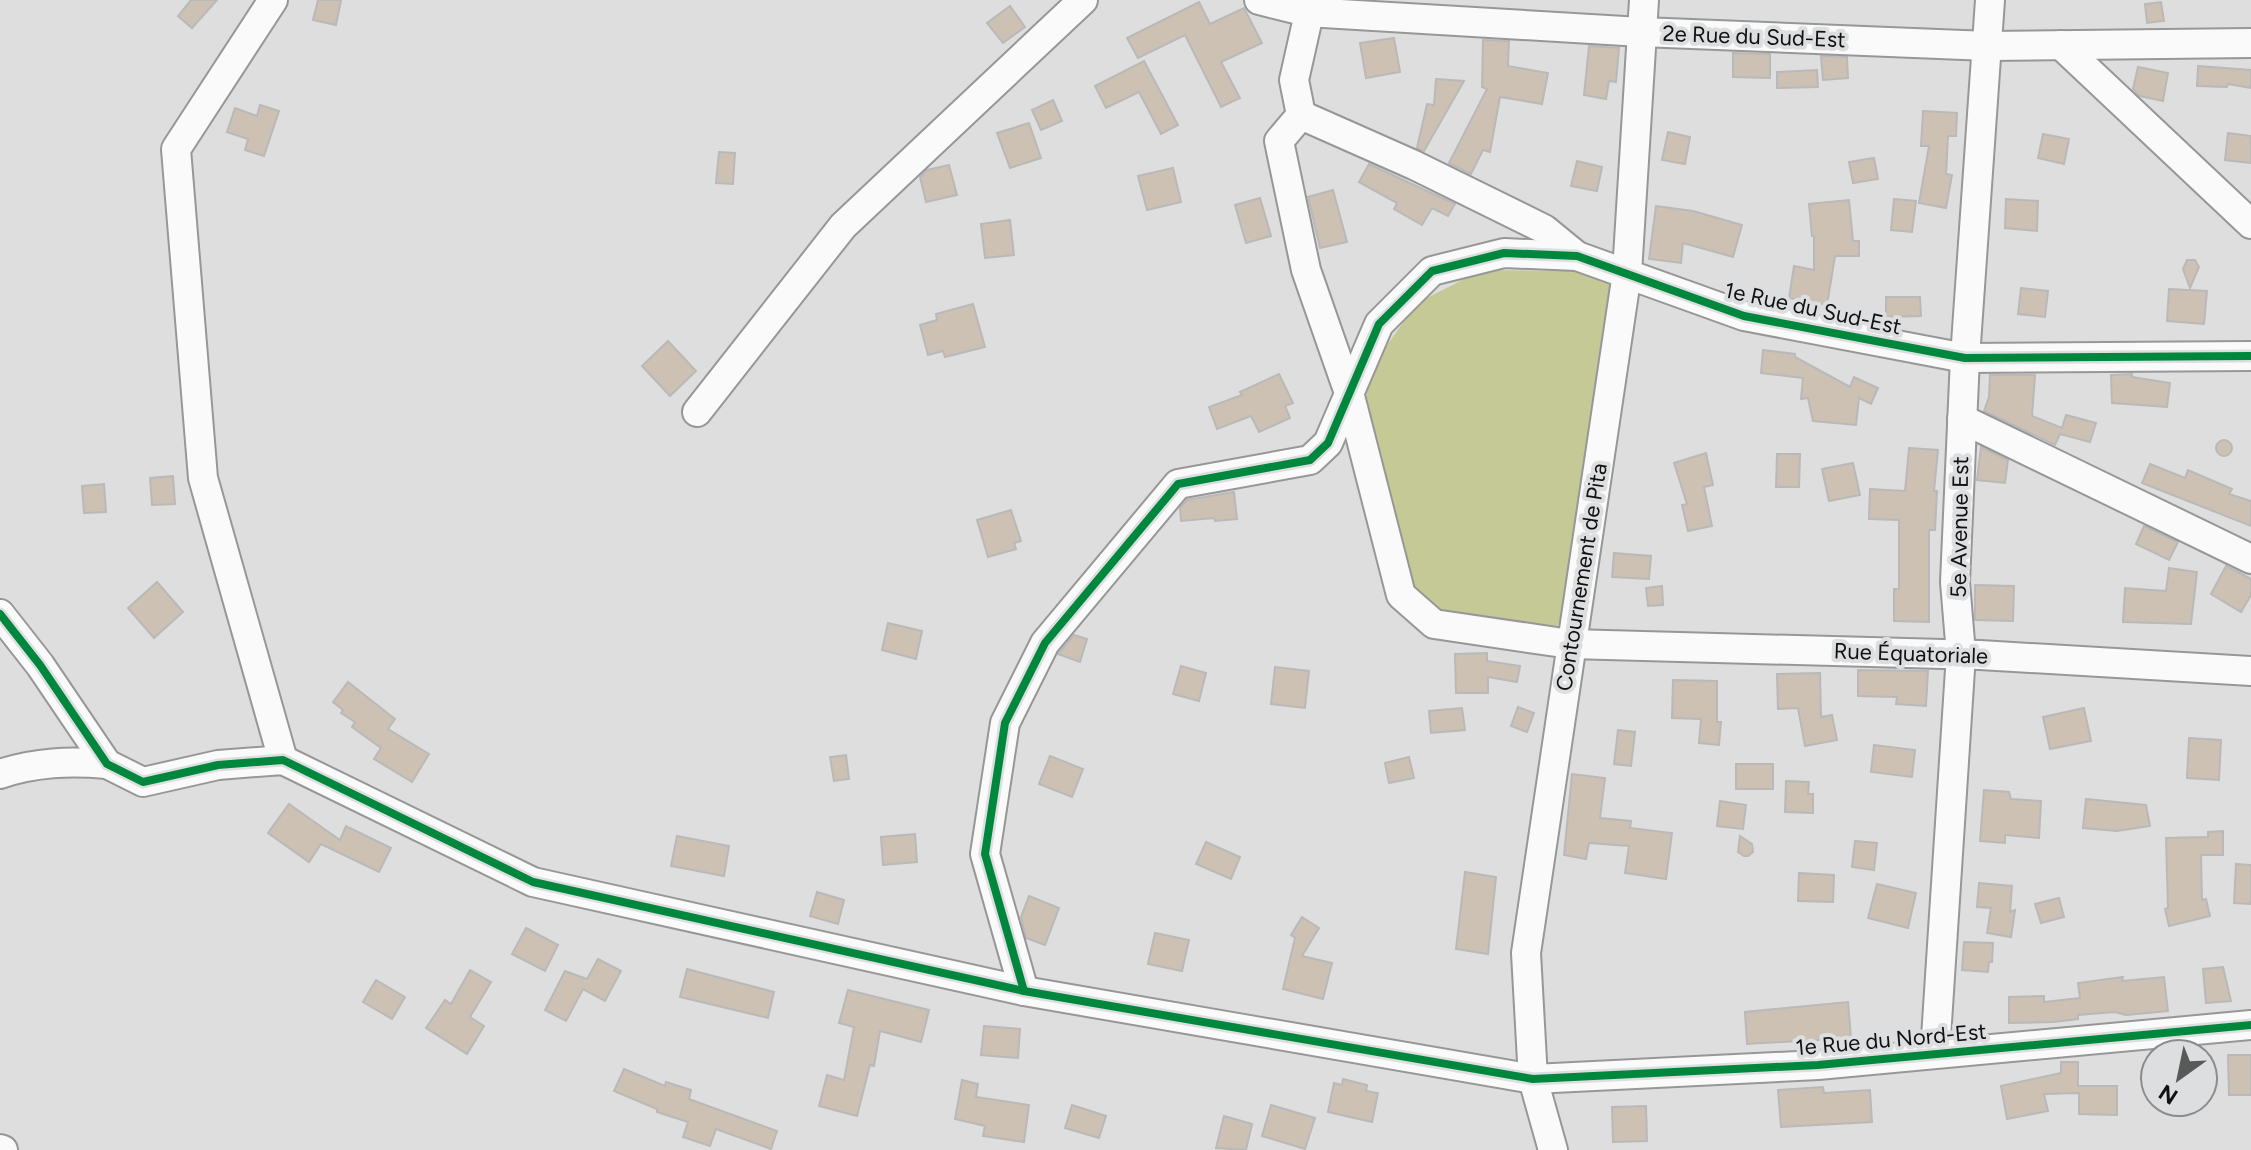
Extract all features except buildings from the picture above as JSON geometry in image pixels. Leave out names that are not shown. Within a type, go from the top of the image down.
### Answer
[{"type":"street","points":[[0,774],[27,765],[54,762],[107,764],[143,782],[218,765],[283,760],[203,478],[176,149],[273,0]]},
{"type":"street","points":[[697,412],[843,226],[1083,0]]},
{"type":"street","name":"2e Rue du Sud-Est","points":[[1259,0],[1641,32],[1988,46],[2251,43]]},
{"type":"street","name":"Contournement de Pita","points":[[1553,1150],[1533,1079],[1526,953],[1627,273],[1644,0]]},
{"type":"street","name":"5e Avenue Est","points":[[1935,1053],[1961,654],[1955,582],[1965,358],[1990,0]]},
{"type":"street","points":[[1310,6],[1294,80],[1301,115],[1414,165],[1544,229],[1577,256]]},
{"type":"street","points":[[2061,45],[2251,224]]},
{"type":"street","name":"Rue Équatoriale","points":[[1301,115],[1279,141],[1306,270],[1350,396],[1401,595],[1434,624],[1570,644],[1961,654],[2251,671]]},
{"type":"street","name":"1e Rue du Sud-Est","points":[[1024,991],[985,854],[1005,723],[1045,643],[1178,484],[1310,460],[1328,443],[1379,324],[1432,271],[1504,253],[1577,256],[1744,316],[1965,358],[2251,356]]},
{"type":"street","points":[[1962,419],[2251,559]]},
{"type":"street","points":[[0,614],[40,665],[107,764]]},
{"type":"street","name":"1e Rue du Nord-Est","points":[[283,760],[533,882],[1024,991],[1533,1079],[1818,1065],[2251,1025]]},
{"type":"green space","points":[[1482,270],[1570,271],[1605,275],[1616,293],[1569,606],[1555,630],[1447,618],[1402,578],[1363,422],[1370,369],[1417,303]]},
{"type":"cycle path","points":[[1024,991],[985,854],[1005,723],[1045,643],[1178,484],[1310,460],[1328,443],[1379,324],[1432,271],[1504,253],[1577,256],[1744,316],[1965,358],[2251,356]]},
{"type":"cycle path","points":[[0,614],[40,665],[107,764],[143,782],[218,765],[283,760],[533,882],[1024,991],[1533,1079],[1818,1065],[2251,1025]]}]
